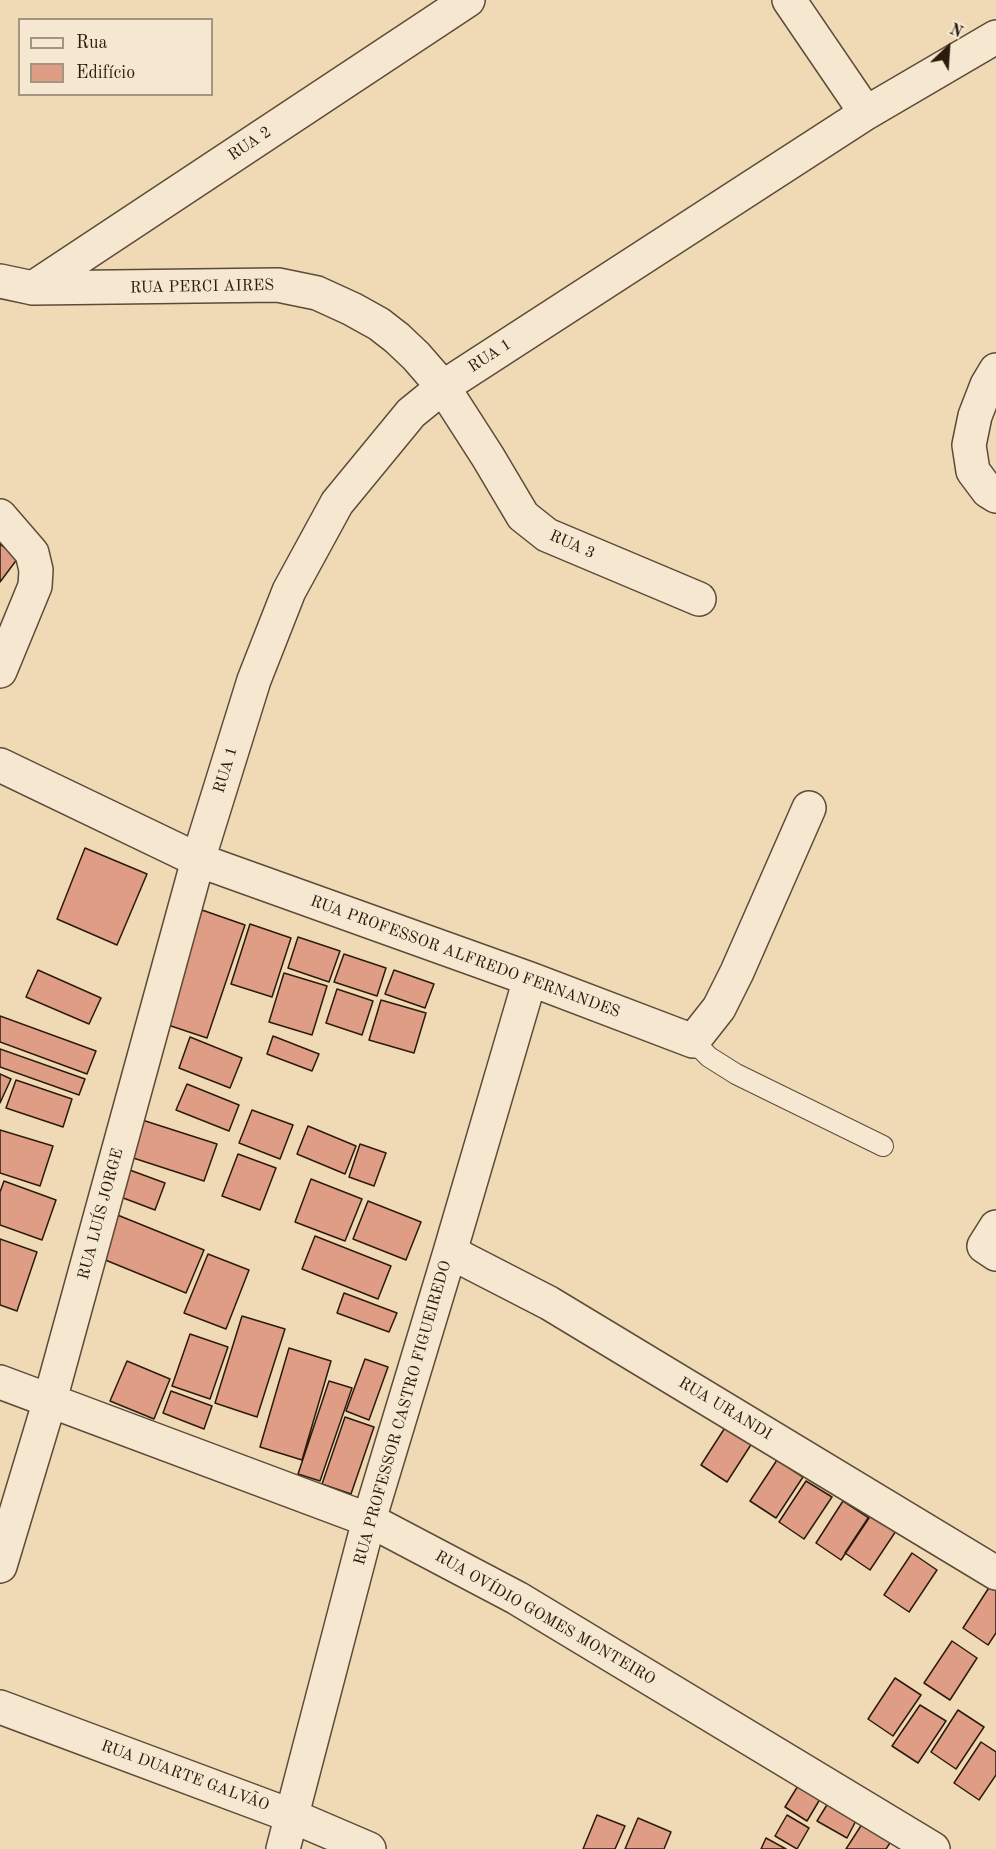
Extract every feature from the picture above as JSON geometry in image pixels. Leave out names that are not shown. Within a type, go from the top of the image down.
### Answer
[{"type":"street","name":"RUA 2","points":[[33,288],[468,0]]},
{"type":"street","points":[[789,0],[866,113]]},
{"type":"street","name":"RUA 1","points":[[198,860],[254,680],[289,591],[337,503],[411,413],[442,387],[866,113],[996,37]]},
{"type":"street","name":"RUA PERCI AIRES","points":[[0,281],[33,288],[128,289],[278,285],[317,293],[380,324],[416,356],[442,387]]},
{"type":"street","points":[[996,370],[987,385],[975,416],[969,445],[973,471],[988,491],[996,495]]},
{"type":"street","name":"RUA 3","points":[[442,387],[523,516],[547,535],[699,599]]},
{"type":"street","points":[[0,516],[32,553],[36,570],[35,586],[0,671]]},
{"type":"street","name":"RUA PROFESSOR ALFREDO FERNANDES","points":[[0,765],[198,860],[530,979],[693,1041]]},
{"type":"street","points":[[693,1041],[719,1008],[738,972],[809,808]]},
{"type":"street","name":"RUA LUÍS JORGE","points":[[0,1566],[50,1401],[198,860]]},
{"type":"street","name":"RUA PROFESSOR CASTRO FIGUEIREDO","points":[[283,1849],[369,1520],[530,979]]},
{"type":"street","points":[[996,1227],[984,1246],[996,1254]]},
{"type":"street","name":"RUA URANDI","points":[[450,1252],[549,1303],[996,1573]]},
{"type":"street","name":"RUA OVÍDIO GOMES MONTEIRO","points":[[0,1382],[369,1520],[517,1598],[933,1849]]},
{"type":"street","name":"RUA DUARTE GALVÃO","points":[[0,1707],[292,1816],[369,1849]]},
{"type":"lane","points":[[693,1041],[709,1057],[736,1074],[883,1146]]},
{"type":"building","points":[[0,544],[18,558],[0,582]]},
{"type":"building","points":[[85,848],[147,874],[117,945],[57,919]]},
{"type":"building","points":[[202,910],[245,925],[207,1038],[165,1024]]},
{"type":"building","points":[[250,924],[291,938],[272,997],[231,984]]},
{"type":"building","points":[[298,937],[340,951],[329,982],[288,968]]},
{"type":"building","points":[[344,954],[386,968],[377,996],[334,982]]},
{"type":"building","points":[[38,970],[101,998],[89,1024],[26,997]]},
{"type":"building","points":[[394,970],[434,984],[425,1008],[385,994]]},
{"type":"building","points":[[284,973],[327,986],[312,1035],[269,1022]]},
{"type":"building","points":[[337,989],[373,1001],[362,1035],[326,1023]]},
{"type":"building","points":[[381,1000],[426,1013],[414,1053],[369,1040]]},
{"type":"building","points":[[0,1016],[96,1051],[87,1074],[0,1042]]},
{"type":"building","points":[[273,1036],[319,1054],[312,1071],[267,1054]]},
{"type":"building","points":[[190,1037],[242,1058],[230,1088],[179,1068]]},
{"type":"building","points":[[0,1049],[85,1079],[79,1095],[0,1067]]},
{"type":"building","points":[[0,1074],[11,1079],[0,1103]]},
{"type":"building","points":[[16,1080],[72,1099],[63,1127],[6,1108]]},
{"type":"building","points":[[187,1084],[239,1105],[229,1131],[176,1110]]},
{"type":"building","points":[[252,1110],[293,1125],[280,1159],[239,1143]]},
{"type":"building","points":[[136,1118],[217,1144],[204,1181],[124,1155]]},
{"type":"building","points":[[308,1126],[356,1146],[345,1174],[297,1154]]},
{"type":"building","points":[[0,1130],[53,1146],[40,1186],[0,1173]]},
{"type":"building","points":[[360,1144],[386,1153],[374,1186],[349,1177]]},
{"type":"building","points":[[238,1154],[276,1168],[260,1210],[222,1196]]},
{"type":"building","points":[[127,1169],[165,1183],[155,1210],[118,1196]]},
{"type":"building","points":[[311,1179],[362,1199],[345,1241],[295,1222]]},
{"type":"building","points":[[4,1181],[56,1200],[42,1240],[0,1225],[0,1192]]},
{"type":"building","points":[[368,1201],[421,1222],[406,1260],[353,1239]]},
{"type":"building","points":[[115,1214],[204,1250],[186,1293],[98,1257]]},
{"type":"building","points":[[315,1236],[391,1266],[378,1299],[302,1269]]},
{"type":"building","points":[[0,1239],[37,1252],[17,1311],[0,1305]]},
{"type":"building","points":[[208,1254],[249,1270],[226,1329],[184,1313]]},
{"type":"building","points":[[344,1293],[397,1313],[389,1332],[337,1313]]},
{"type":"building","points":[[242,1316],[285,1329],[257,1417],[215,1403]]},
{"type":"building","points":[[190,1334],[228,1347],[210,1399],[172,1386]]},
{"type":"building","points":[[289,1348],[331,1361],[302,1460],[260,1447]]},
{"type":"building","points":[[365,1359],[388,1367],[369,1420],[346,1411]]},
{"type":"building","points":[[127,1361],[170,1379],[154,1419],[110,1401]]},
{"type":"building","points":[[329,1381],[352,1388],[320,1481],[298,1474]]},
{"type":"building","points":[[171,1391],[212,1406],[204,1429],[163,1413]]},
{"type":"building","points":[[345,1417],[374,1427],[351,1494],[322,1484]]},
{"type":"building","points":[[728,1423],[754,1440],[727,1482],[701,1465]]},
{"type":"building","points":[[777,1460],[803,1477],[776,1518],[750,1501]]},
{"type":"building","points":[[806,1481],[832,1497],[804,1539],[779,1522]]},
{"type":"building","points":[[843,1501],[869,1518],[841,1560],[816,1543]]},
{"type":"building","points":[[872,1512],[898,1528],[870,1570],[845,1553]]},
{"type":"building","points":[[912,1553],[937,1570],[909,1612],[884,1595]]},
{"type":"building","points":[[990,1586],[996,1590],[996,1633],[988,1645],[963,1628]]},
{"type":"building","points":[[952,1641],[977,1658],[950,1700],[924,1683]]},
{"type":"building","points":[[895,1678],[921,1695],[893,1736],[868,1719]]},
{"type":"building","points":[[920,1705],[946,1721],[918,1763],[892,1746]]},
{"type":"building","points":[[958,1710],[984,1727],[956,1769],[931,1752]]},
{"type":"building","points":[[981,1742],[996,1752],[996,1775],[979,1800],[954,1783]]},
{"type":"building","points":[[804,1776],[826,1789],[807,1821],[785,1807]]},
{"type":"building","points":[[833,1795],[861,1811],[847,1838],[817,1821]]},
{"type":"building","points":[[597,1815],[625,1826],[615,1849],[583,1849]]},
{"type":"building","points":[[787,1815],[809,1828],[797,1849],[775,1836]]},
{"type":"building","points":[[638,1818],[671,1832],[664,1849],[625,1849]]},
{"type":"building","points":[[866,1818],[894,1837],[886,1849],[846,1849]]},
{"type":"building","points":[[766,1838],[786,1849],[761,1849]]}]
